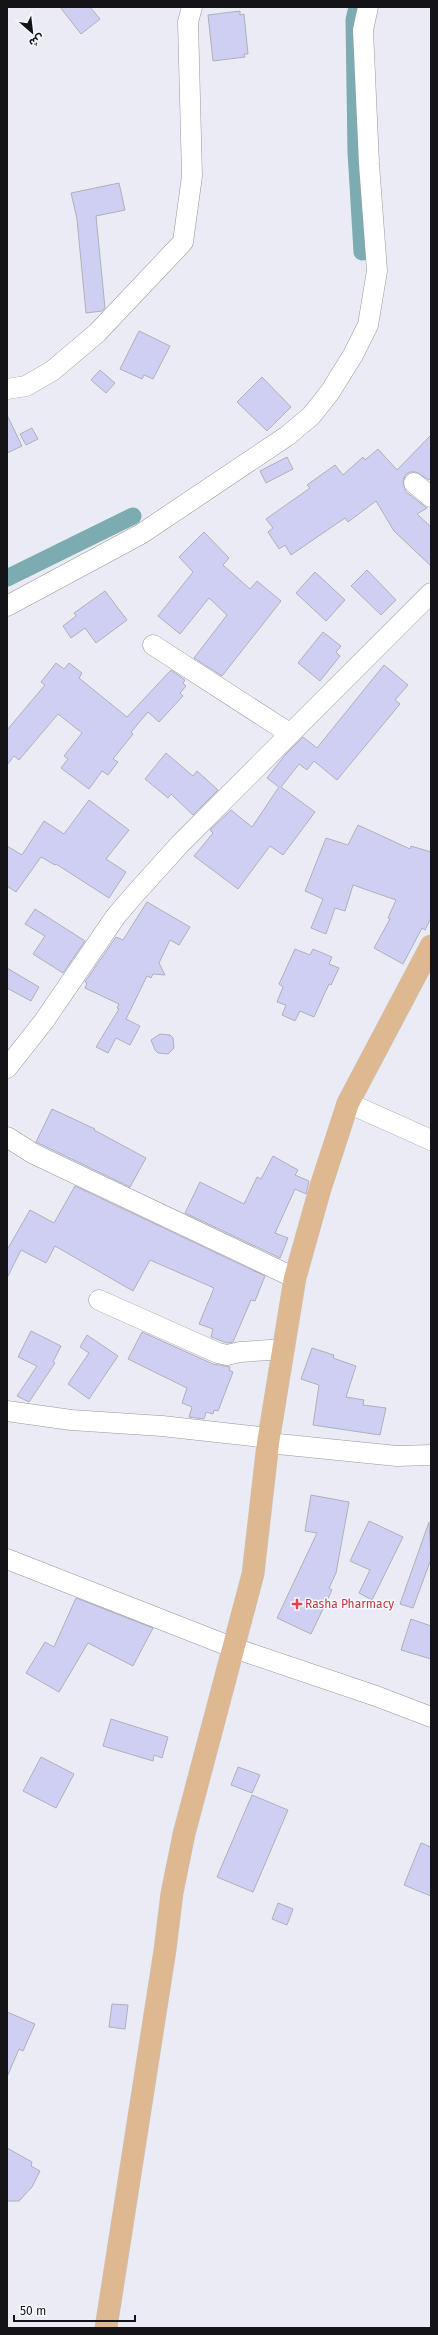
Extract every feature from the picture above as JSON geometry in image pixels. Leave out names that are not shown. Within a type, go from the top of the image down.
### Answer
[{"type":"main road","points":[[106,2328],[165,1950],[172,1893],[198,1774],[234,1648],[253,1574],[268,1441],[295,1278],[320,1189],[348,1103],[431,946]]},
{"type":"street","points":[[7,389],[26,386],[52,371],[97,333],[183,242],[192,176],[188,22],[192,7]]},
{"type":"street","points":[[7,606],[141,534],[287,436],[311,416],[330,392],[353,355],[368,325],[377,271],[369,164],[363,30],[368,7]]},
{"type":"street","points":[[414,483],[431,497]]},
{"type":"street","points":[[7,1068],[44,1021],[116,916],[134,895],[180,844],[431,592]]},
{"type":"street","points":[[153,645],[289,733]]},
{"type":"street","points":[[348,1103],[431,1140]]},
{"type":"street","points":[[7,1137],[34,1154],[295,1278]]},
{"type":"street","points":[[99,1300],[218,1353],[227,1355],[240,1352],[284,1349]]},
{"type":"street","points":[[7,1411],[71,1420],[162,1426],[268,1441],[397,1456],[431,1455]]},
{"type":"street","points":[[7,1559],[234,1648],[376,1696],[431,1717]]},
{"type":"building","points":[[60,7],[90,7],[100,19],[81,34]]},
{"type":"building","points":[[240,11],[240,15],[244,14],[248,54],[244,54],[245,57],[213,61],[208,15]]},
{"type":"building","points":[[119,183],[125,210],[96,216],[105,308],[102,311],[86,313],[77,219],[71,193]]},
{"type":"building","points":[[139,331],[170,346],[153,379],[144,375],[142,379],[120,369]]},
{"type":"building","points":[[100,370],[115,383],[106,393],[91,380]]},
{"type":"building","points":[[262,377],[291,407],[267,431],[237,402]]},
{"type":"building","points":[[7,415],[22,446],[7,453]]},
{"type":"building","points":[[32,428],[38,439],[26,445],[20,434]]},
{"type":"building","points":[[431,435],[431,478],[429,480],[416,472],[410,472],[405,475],[403,482],[406,492],[427,508],[417,514],[431,527],[431,566],[394,531],[376,501],[348,522],[345,518],[291,555],[285,545],[279,549],[268,532],[273,528],[266,519],[310,488],[307,485],[335,465],[343,475],[363,457],[365,460],[378,449],[397,470]]},
{"type":"building","points":[[287,457],[293,469],[266,483],[260,471]]},
{"type":"building","points":[[204,532],[229,558],[223,565],[250,589],[257,581],[281,601],[222,676],[194,658],[227,615],[209,598],[180,634],[158,616],[193,572],[179,557]]},
{"type":"building","points":[[367,570],[396,600],[381,615],[351,586]]},
{"type":"building","points":[[315,572],[345,600],[326,621],[296,593]]},
{"type":"building","points":[[105,591],[127,620],[96,643],[85,628],[71,638],[63,626],[76,616],[74,613]]},
{"type":"building","points":[[323,632],[341,646],[336,652],[340,656],[320,681],[298,663]]},
{"type":"building","points":[[56,663],[64,669],[69,663],[82,673],[79,678],[127,717],[171,670],[185,680],[183,683],[186,686],[180,693],[183,696],[159,722],[148,712],[131,732],[133,734],[113,759],[118,762],[108,775],[102,771],[89,789],[61,768],[68,759],[64,756],[82,733],[58,714],[19,760],[14,756],[7,765],[7,730],[45,685],[41,682]]},
{"type":"building","points":[[384,665],[408,685],[395,700],[400,704],[337,780],[314,761],[307,770],[299,764],[281,787],[315,812],[283,855],[270,846],[238,889],[194,856],[213,833],[210,830],[231,810],[252,827],[279,787],[267,778],[285,755],[303,737],[317,748]]},
{"type":"building","points":[[166,753],[193,776],[197,771],[218,790],[193,815],[171,794],[168,798],[145,779]]},
{"type":"building","points":[[89,800],[129,830],[106,859],[126,872],[109,898],[56,864],[55,865],[41,857],[16,892],[7,886],[7,846],[22,855],[44,821],[64,834]]},
{"type":"building","points":[[358,825],[410,849],[411,846],[431,852],[431,918],[425,930],[422,928],[403,964],[374,948],[390,919],[388,918],[396,900],[353,885],[345,911],[335,908],[326,934],[311,928],[323,899],[305,891],[326,838],[348,845]]},
{"type":"building","points":[[147,902],[190,927],[179,945],[170,940],[159,963],[165,975],[153,974],[151,978],[147,976],[126,1019],[140,1026],[130,1045],[116,1038],[108,1053],[96,1047],[119,1009],[117,1008],[119,1004],[85,988],[87,983],[85,982],[116,937],[123,940]]},
{"type":"building","points":[[35,909],[85,941],[63,973],[33,954],[45,936],[25,924]]},
{"type":"building","points":[[295,949],[310,955],[313,949],[332,957],[329,964],[339,968],[331,985],[329,984],[314,1017],[300,1011],[295,1021],[282,1015],[286,1005],[277,1002],[283,987],[279,984]]},
{"type":"building","points":[[7,968],[39,987],[31,1001],[7,988]]},
{"type":"building","points":[[160,1034],[170,1035],[173,1038],[174,1048],[168,1054],[158,1053],[155,1050],[151,1040]]},
{"type":"building","points":[[52,1109],[95,1129],[94,1130],[146,1158],[130,1187],[36,1142]]},
{"type":"building","points":[[273,1156],[298,1170],[295,1175],[309,1181],[306,1194],[295,1189],[275,1233],[288,1238],[280,1258],[185,1213],[200,1182],[244,1204],[257,1177],[261,1179]]},
{"type":"building","points":[[75,1186],[265,1276],[255,1301],[251,1300],[233,1342],[227,1343],[211,1337],[213,1329],[199,1324],[214,1288],[150,1260],[133,1291],[55,1246],[46,1263],[21,1250],[7,1278],[7,1250],[30,1210],[54,1223]]},
{"type":"building","points":[[31,1331],[61,1346],[53,1362],[55,1363],[29,1402],[17,1396],[37,1366],[18,1357]]},
{"type":"building","points":[[142,1332],[213,1364],[230,1367],[229,1370],[233,1372],[218,1411],[214,1410],[213,1414],[206,1412],[204,1419],[189,1417],[192,1407],[182,1403],[187,1388],[128,1359]]},
{"type":"building","points":[[87,1335],[118,1356],[89,1399],[68,1384],[89,1353],[80,1347]]},
{"type":"building","points":[[312,1348],[334,1355],[333,1358],[356,1366],[346,1397],[364,1400],[363,1405],[386,1408],[380,1435],[313,1425],[319,1385],[301,1379]]},
{"type":"building","points":[[311,1495],[349,1502],[336,1573],[329,1588],[332,1590],[311,1634],[277,1618],[317,1533],[305,1531]]},
{"type":"building","points":[[369,1521],[403,1537],[372,1600],[359,1593],[370,1570],[350,1561]]},
{"type":"building","points":[[429,1522],[431,1559],[413,1608],[400,1604]]},
{"type":"building","points":[[76,1598],[153,1628],[133,1666],[88,1643],[59,1692],[26,1673],[45,1642],[54,1647]]},
{"type":"building","points":[[411,1619],[431,1626],[431,1659],[401,1650]]},
{"type":"building","points":[[111,1719],[168,1737],[162,1758],[154,1755],[153,1761],[103,1746]]},
{"type":"building","points":[[41,1757],[74,1774],[56,1808],[23,1791]]},
{"type":"building","points":[[238,1767],[260,1775],[252,1793],[231,1785]]},
{"type":"building","points":[[252,1795],[288,1810],[253,1892],[217,1877]]},
{"type":"building","points":[[421,1843],[431,1847],[431,1896],[404,1885]]},
{"type":"building","points":[[278,1903],[293,1909],[287,1925],[272,1919]]},
{"type":"building","points":[[112,2004],[128,2005],[125,2029],[109,2027]]},
{"type":"building","points":[[7,2012],[35,2024],[23,2051],[19,2049],[7,2077]]},
{"type":"building","points":[[7,2148],[32,2162],[31,2166],[40,2171],[32,2187],[19,2201],[7,2201]]},
{"type":"waterway","points":[[357,7],[354,20],[356,152],[362,252]]},
{"type":"waterway","points":[[7,578],[133,516]]},
{"type":"place","name":"Rasha Pharmacy","points":[[297,1604]]}]
